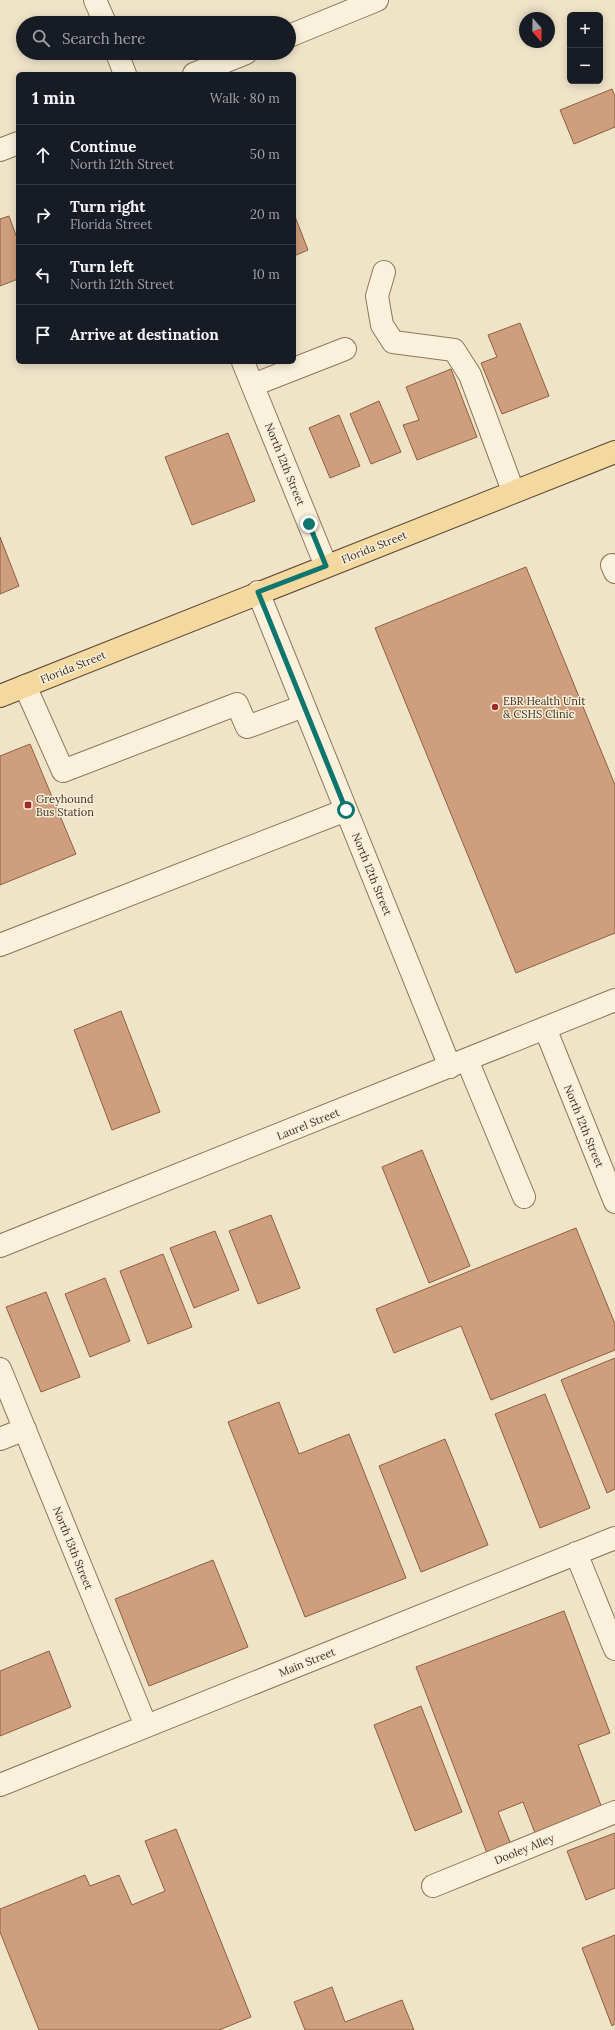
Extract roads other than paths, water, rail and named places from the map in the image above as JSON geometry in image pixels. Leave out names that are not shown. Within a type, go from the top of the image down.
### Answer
[{"type":"main road","name":"Florida Street","points":[[0,696],[258,592],[615,452]]},
{"type":"street","points":[[95,0],[102,16]]},
{"type":"street","points":[[296,33],[377,0]]},
{"type":"street","points":[[120,60],[124,72]]},
{"type":"street","points":[[199,72],[229,60]]},
{"type":"street","points":[[0,150],[16,144]]},
{"type":"street","points":[[384,272],[377,296],[382,325],[394,342],[454,350],[470,375],[513,491]]},
{"type":"street","points":[[252,385],[345,348]]},
{"type":"street","name":"North 12th Street","points":[[244,364],[326,566]]},
{"type":"street","name":"North 12th Street","points":[[258,592],[346,810],[459,1063],[524,1197]]},
{"type":"street","points":[[25,686],[63,771],[237,704],[247,727],[304,706]]},
{"type":"street","points":[[0,945],[346,810]]},
{"type":"street","name":"Laurel Street","points":[[0,1246],[615,1000]]},
{"type":"street","name":"North 12th Street","points":[[545,1028],[615,1202]]},
{"type":"street","name":"North 13th Street","points":[[0,1369],[146,1726]]},
{"type":"street","points":[[0,1439],[25,1429]]},
{"type":"street","name":"Main Street","points":[[0,1785],[615,1538]]},
{"type":"street","points":[[576,1553],[615,1649]]},
{"type":"street","name":"Dooley Alley","points":[[433,1886],[615,1812]]},
{"type":"place","name":"EBR Health Unit & CSHS Clinic","points":[[495,707]]},
{"type":"place","name":"Greyhound Bus Station","points":[[28,805]]}]
